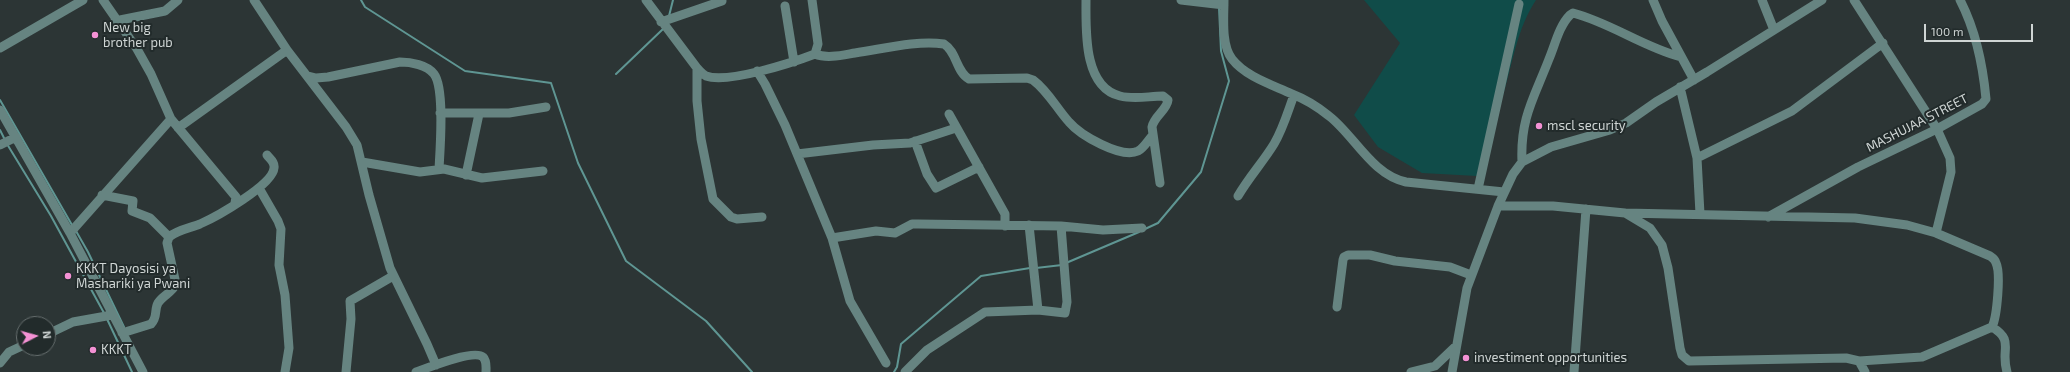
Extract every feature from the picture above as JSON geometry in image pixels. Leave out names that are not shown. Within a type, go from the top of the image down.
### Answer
[{"type":"street","points":[[0,48],[83,0]]},
{"type":"street","points":[[102,0],[115,21],[137,49],[151,74],[171,119],[236,197],[235,203]]},
{"type":"street","points":[[115,21],[166,11],[178,0]]},
{"type":"street","points":[[254,0],[287,50],[308,76],[357,145],[379,234],[393,276],[417,322],[436,365]]},
{"type":"street","points":[[646,0],[697,68],[703,74],[711,77],[757,71],[794,62],[815,54],[820,56],[838,56],[904,46],[944,44],[950,49],[966,78],[972,80],[1027,78],[1033,80],[1073,127],[1104,146],[1120,151],[1135,152],[1141,149],[1153,135]]},
{"type":"street","points":[[812,0],[818,44],[815,54]]},
{"type":"street","points":[[1086,0],[1088,48],[1092,66],[1101,84],[1110,93],[1121,96],[1133,98],[1163,96],[1168,100],[1153,123],[1153,135],[1160,183]]},
{"type":"street","points":[[1181,0],[1224,2],[1226,40],[1232,59],[1242,68],[1260,79],[1294,94],[1329,116],[1377,165],[1398,179],[1436,186],[1504,192]]},
{"type":"street","points":[[1653,0],[1662,21],[1694,80]]},
{"type":"street","points":[[1762,0],[1774,30]]},
{"type":"street","points":[[1452,372],[1464,298],[1471,275],[1504,192],[1513,174],[1522,162],[1551,147],[1626,124],[1680,87],[1694,80],[1822,0]]},
{"type":"street","points":[[1854,0],[1937,129],[1950,158],[1950,180],[1936,233]]},
{"type":"street","name":"MASHUJAA STREET","points":[[1768,217],[1858,167],[1937,129],[1982,104],[1986,99],[1981,69],[1970,25],[1960,0]]},
{"type":"street","points":[[661,22],[722,1]]},
{"type":"street","points":[[1478,189],[1520,4]]},
{"type":"street","points":[[785,6],[794,62]]},
{"type":"street","points":[[1522,162],[1522,137],[1527,111],[1558,36],[1570,14],[1573,13],[1597,21],[1650,47],[1681,57]]},
{"type":"street","points":[[1697,158],[1792,111],[1883,43]]},
{"type":"street","points":[[178,128],[287,50]]},
{"type":"street","points":[[308,76],[316,78],[328,77],[394,63],[408,62],[423,67],[435,76],[440,113],[439,169]]},
{"type":"street","points":[[697,68],[697,101],[701,139],[713,199],[731,217],[742,219],[762,217]]},
{"type":"street","points":[[757,71],[772,96],[832,238],[848,295],[886,363]]},
{"type":"street","points":[[1680,87],[1697,158],[1700,214]]},
{"type":"street","points":[[1238,196],[1248,179],[1273,146],[1282,128],[1294,94]]},
{"type":"street","points":[[440,113],[517,113],[546,107]]},
{"type":"street","points":[[0,110],[70,233],[142,372]]},
{"type":"street","points":[[466,174],[479,114]]},
{"type":"street","points":[[949,114],[1005,214],[1005,226]]},
{"type":"street","points":[[70,233],[102,195],[171,119]]},
{"type":"street","points":[[797,154],[914,141],[956,128]]},
{"type":"street","points":[[0,145],[16,137]]},
{"type":"street","points":[[914,141],[927,174],[936,188],[979,168]]},
{"type":"street","points":[[169,237],[201,224],[231,208],[235,203],[269,180],[274,170],[274,163],[267,155]]},
{"type":"street","points":[[362,162],[420,172],[439,169],[485,178],[543,171]]},
{"type":"street","points":[[259,188],[281,229],[279,265],[286,295],[289,348],[285,372]]},
{"type":"street","points":[[102,195],[122,197],[133,201],[132,211],[150,218],[169,237]]},
{"type":"street","points":[[1498,206],[1586,209],[1625,213],[1855,218],[1907,225],[1936,233],[1994,259],[1997,264],[1997,301],[1995,320],[1992,327],[1922,357],[1859,361],[1846,358],[1689,361],[1682,355],[1680,348],[1668,268],[1662,245],[1650,228],[1625,213]]},
{"type":"street","points":[[1574,372],[1586,209]]},
{"type":"street","points":[[832,238],[876,231],[895,233],[912,224],[1061,226],[1104,230],[1142,228]]},
{"type":"street","points":[[1028,225],[1038,310]]},
{"type":"street","points":[[905,372],[927,350],[981,314],[991,311],[1038,310],[1061,314],[1066,310],[1061,226]]},
{"type":"street","points":[[122,333],[152,324],[155,321],[158,303],[174,289],[176,284],[168,243],[169,237]]},
{"type":"street","points":[[1337,307],[1343,260],[1344,257],[1348,255],[1370,255],[1395,261],[1450,267],[1471,275]]},
{"type":"street","points":[[346,372],[351,319],[350,301],[393,276]]},
{"type":"street","points":[[56,330],[72,322],[112,315]]},
{"type":"street","points":[[1992,327],[2002,333],[2006,339],[2004,359],[2007,372]]},
{"type":"street","points":[[1411,372],[1435,366],[1456,346]]},
{"type":"street","points":[[0,363],[9,352],[16,349]]},
{"type":"street","points":[[416,372],[457,358],[478,355],[486,362],[486,372]]},
{"type":"street","points":[[1859,361],[1865,372]]},
{"type":"shaded area","points":[[1364,0],[1536,0],[1520,33],[1504,92],[1477,176],[1422,173],[1378,147],[1354,115],[1400,43]]},
{"type":"waterway","points":[[361,0],[365,7],[465,71],[551,83],[578,163],[626,261],[706,321],[752,372]]},
{"type":"waterway","points":[[669,16],[673,0]]},
{"type":"waterway","points":[[1145,229],[1158,223],[1201,172],[1229,81],[1221,51],[1219,7]]},
{"type":"waterway","points":[[616,74],[663,29]]},
{"type":"waterway","points":[[0,100],[72,225]]},
{"type":"waterway","points":[[0,130],[5,140]]},
{"type":"waterway","points":[[7,144],[51,216],[104,313]]},
{"type":"waterway","points":[[76,231],[88,252],[124,327]]},
{"type":"waterway","points":[[1066,263],[1139,232]]},
{"type":"waterway","points":[[1036,268],[1062,265]]},
{"type":"waterway","points":[[894,372],[897,367],[901,344],[981,276],[1030,268]]},
{"type":"waterway","points":[[107,319],[132,372]]},
{"type":"place","name":"New big brother pub","points":[[95,35]]},
{"type":"place","name":"mscl security","points":[[1539,126]]},
{"type":"place","name":"KKKT Dayosisi ya Mashariki ya Pwani","points":[[68,276]]},
{"type":"place","name":"KKKT","points":[[93,350]]},
{"type":"place","name":"investiment opportunities","points":[[1466,358]]}]
